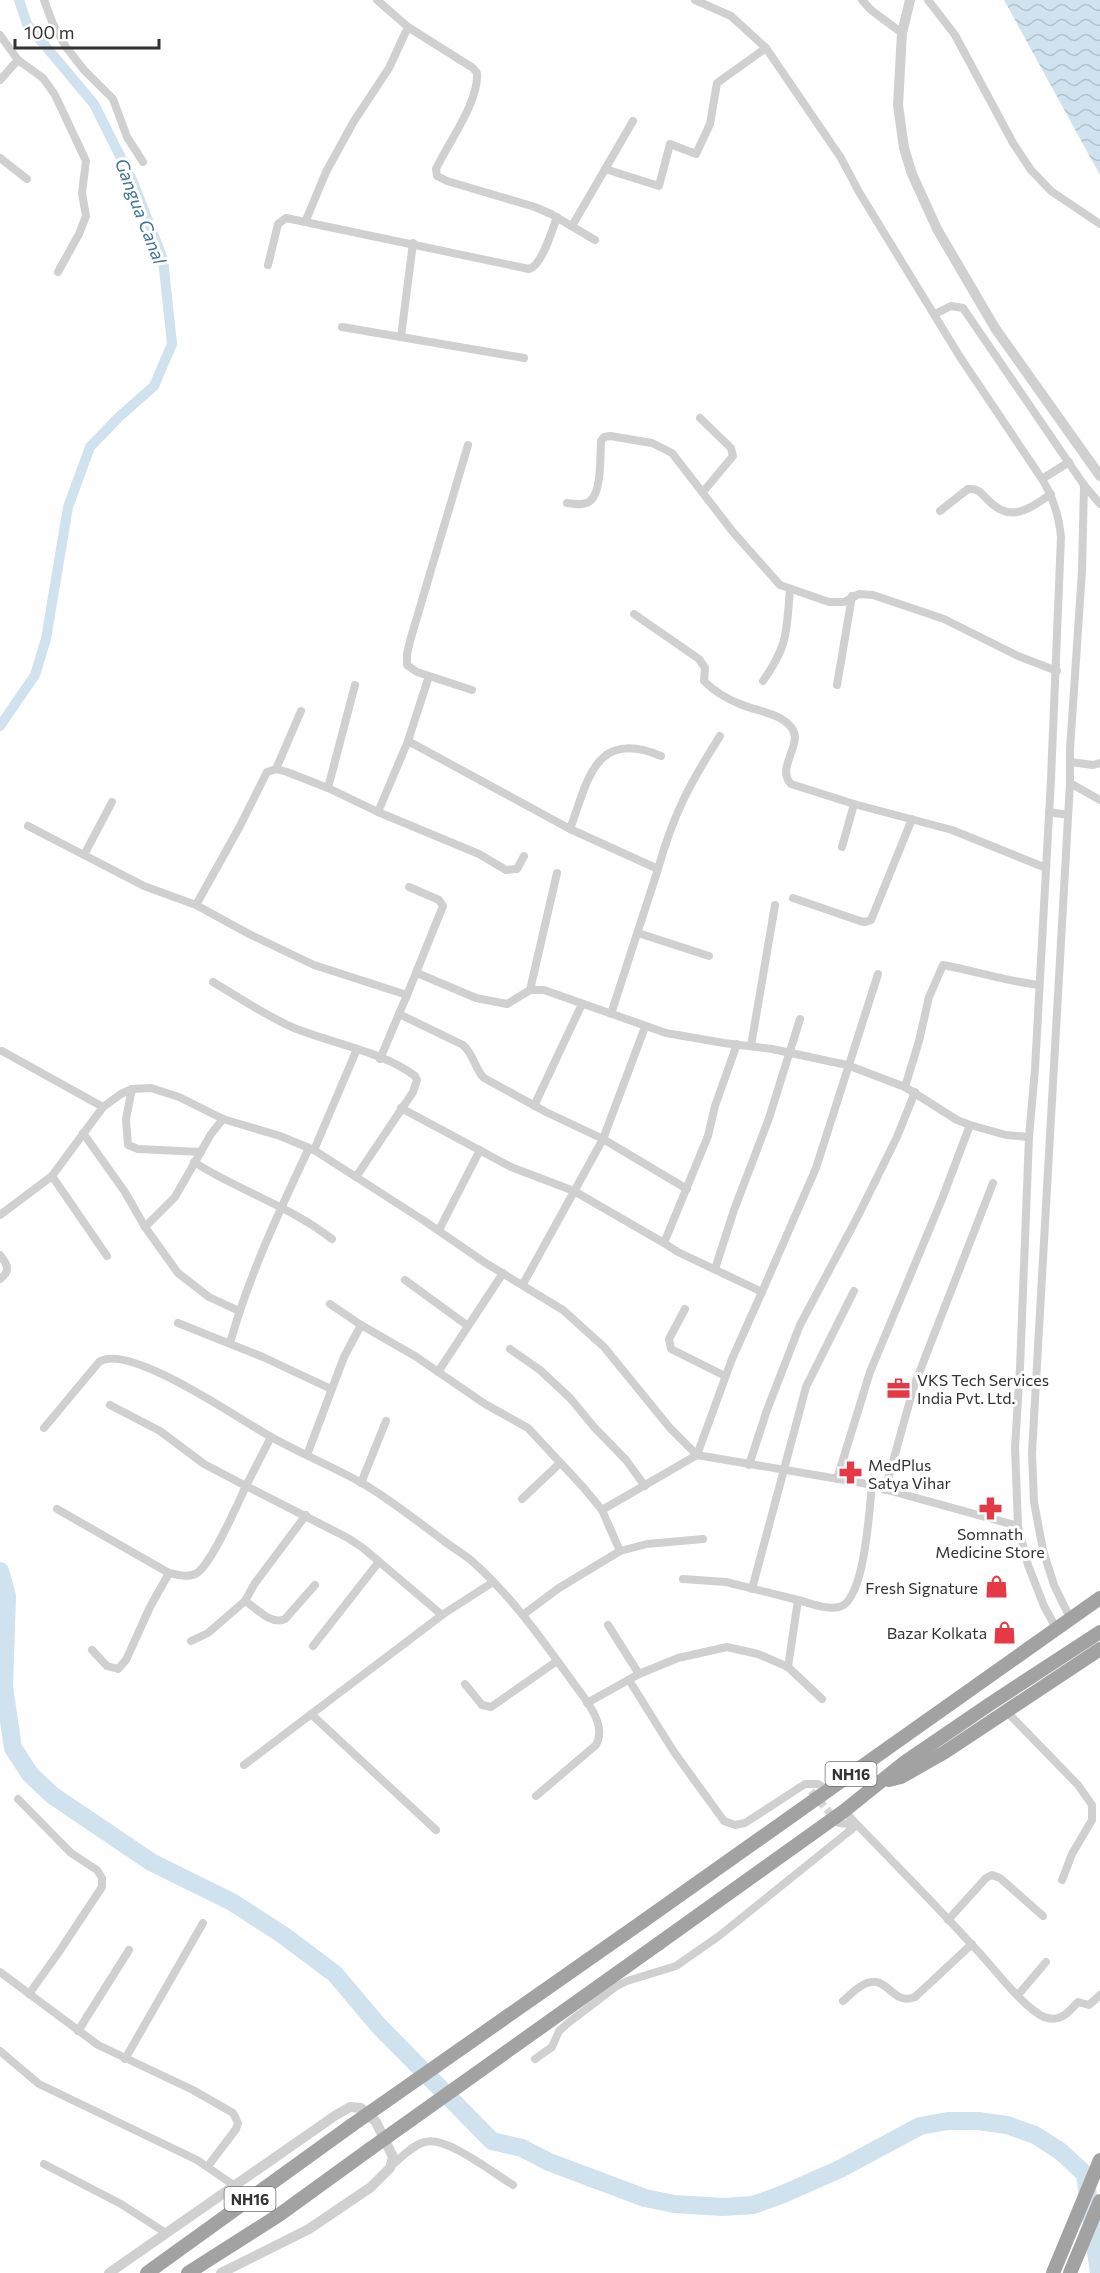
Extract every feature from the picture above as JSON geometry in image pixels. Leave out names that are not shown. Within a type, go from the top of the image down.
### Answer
[{"type":"highway","name":"NH16","points":[[147,2273],[352,2125],[1100,1598]]},
{"type":"highway","name":"NH16","points":[[188,2273],[279,2215],[841,1816],[905,1762],[1100,1632]]},
{"type":"highway","points":[[881,1781],[901,1777],[945,1752],[1099,1650]]},
{"type":"highway","points":[[1053,2273],[1100,2160]]},
{"type":"highway","points":[[1071,2273],[1098,2205]]},
{"type":"street","points":[[44,0],[53,24],[66,47],[112,99],[127,137],[143,162]]},
{"type":"street","points":[[377,0],[408,27],[473,68],[477,74],[477,86],[460,126],[438,165],[437,176],[535,207],[557,217],[595,240]]},
{"type":"street","points":[[695,0],[730,16],[755,35],[766,48],[841,158],[859,192],[937,313],[989,402],[1042,479],[1051,494],[1059,518],[1061,537],[1057,671],[1035,1069],[1029,1137],[1015,1447],[1018,1526],[1028,1565],[1044,1606],[1063,1623]]},
{"type":"street","points":[[862,0],[871,10],[902,33]]},
{"type":"street","points":[[910,0],[902,33],[898,105],[904,148],[912,174],[937,229],[995,328],[1100,476]]},
{"type":"street","points":[[928,0],[955,35],[1013,143],[1031,170],[1051,190],[1100,224]]},
{"type":"street","points":[[306,220],[326,172],[354,121],[389,68],[408,27]]},
{"type":"street","points":[[0,35],[18,60],[43,78],[55,95],[86,161],[82,193],[86,216],[58,272]]},
{"type":"street","points":[[605,169],[659,186],[670,144],[696,153],[710,124],[717,83],[766,48]]},
{"type":"street","points":[[0,80],[18,60]]},
{"type":"street","points":[[572,226],[633,121]]},
{"type":"street","points":[[0,158],[27,179]]},
{"type":"street","points":[[268,265],[279,221],[286,218],[306,220],[529,269],[534,268],[539,261],[557,217]]},
{"type":"street","points":[[401,337],[412,243]]},
{"type":"street","points":[[937,313],[951,306],[959,306],[968,313],[1084,485],[1100,504]]},
{"type":"street","points":[[342,327],[524,358]]},
{"type":"street","points":[[700,418],[731,448],[733,456],[703,492]]},
{"type":"street","points":[[567,503],[587,503],[593,498],[598,485],[601,441],[606,436],[652,443],[667,450],[677,459],[773,580],[790,590],[829,602],[844,602],[859,594],[873,595],[930,614],[1018,656],[1057,671]]},
{"type":"street","points":[[468,445],[407,654],[407,665],[429,676],[472,690]]},
{"type":"street","points":[[1042,479],[1069,462]]},
{"type":"street","points":[[1063,1623],[1043,1550],[1034,1502],[1032,1453],[1048,1207],[1080,605],[1084,485]]},
{"type":"street","points":[[940,511],[968,489],[978,490],[998,509],[1009,513],[1024,510],[1051,494]]},
{"type":"street","points":[[763,681],[778,660],[785,643],[790,590]]},
{"type":"street","points":[[837,684],[852,596]]},
{"type":"street","points":[[634,614],[699,659],[704,666],[704,681],[709,686],[740,705],[790,724],[795,732],[786,773],[787,780],[791,784],[854,804],[952,830],[1046,868]]},
{"type":"street","points":[[378,812],[408,741],[429,676]]},
{"type":"street","points":[[327,788],[355,686]]},
{"type":"street","points":[[276,769],[301,711]]},
{"type":"street","points":[[611,1014],[674,819],[685,793],[720,736]]},
{"type":"street","points":[[408,741],[570,829],[658,869]]},
{"type":"street","points":[[570,829],[588,780],[600,758],[619,749],[632,748],[643,749],[661,756]]},
{"type":"street","points":[[1070,762],[1093,765],[1100,763]]},
{"type":"street","points":[[196,905],[240,826],[264,776],[267,772],[276,769],[327,788],[378,812],[460,845],[506,870],[517,868],[524,856]]},
{"type":"street","points":[[1070,783],[1100,800]]},
{"type":"street","points":[[84,855],[112,802]]},
{"type":"street","points":[[842,847],[854,804]]},
{"type":"street","points":[[1049,813],[1068,814]]},
{"type":"street","points":[[793,898],[860,921],[872,920],[912,819]]},
{"type":"street","points":[[28,826],[144,886],[196,905],[249,934],[314,965],[407,994]]},
{"type":"street","points":[[530,990],[557,873]]},
{"type":"street","points":[[380,1059],[443,905],[439,900],[409,887]]},
{"type":"street","points":[[751,1046],[776,905]]},
{"type":"street","points":[[638,933],[709,956]]},
{"type":"street","points":[[905,1087],[929,997],[943,965],[1039,985]]},
{"type":"street","points":[[417,973],[476,998],[498,1004],[507,1004],[530,990],[544,990],[666,1033],[751,1046],[848,1065],[905,1087],[970,1125],[1006,1135],[1029,1137]]},
{"type":"street","points":[[602,1510],[697,1455],[725,1376],[816,1168],[878,974]]},
{"type":"street","points":[[213,982],[295,1028],[357,1049],[410,1072],[417,1080],[413,1092],[356,1177]]},
{"type":"street","points":[[534,1106],[582,1004]]},
{"type":"street","points":[[399,1014],[463,1046],[470,1052],[479,1073],[484,1078],[534,1106],[603,1139],[687,1189]]},
{"type":"street","points":[[715,1269],[734,1210],[758,1151],[800,1019]]},
{"type":"street","points":[[523,1284],[603,1139],[645,1027]]},
{"type":"street","points":[[664,1243],[708,1136],[715,1106],[737,1044]]},
{"type":"street","points":[[230,1343],[258,1260],[357,1049]]},
{"type":"street","points":[[2,1051],[104,1107]]},
{"type":"street","points":[[0,1215],[52,1176],[104,1107],[132,1089],[151,1088],[179,1097],[223,1119],[280,1136],[311,1149],[563,1310],[604,1347],[670,1428],[697,1455],[873,1486],[1018,1526]]},
{"type":"street","points":[[132,1089],[126,1119],[128,1145],[138,1149],[201,1152]]},
{"type":"street","points":[[749,1465],[767,1410],[800,1325],[897,1137],[915,1092]]},
{"type":"street","points":[[401,1108],[511,1167],[574,1191],[678,1252],[762,1292]]},
{"type":"street","points":[[145,1227],[176,1197],[194,1162],[223,1119]]},
{"type":"street","points":[[837,1479],[870,1372],[938,1210],[970,1125]]},
{"type":"street","points":[[83,1133],[178,1273],[209,1297],[239,1311]]},
{"type":"street","points":[[439,1230],[480,1150]]},
{"type":"street","points":[[194,1162],[282,1207],[332,1239]]},
{"type":"street","points":[[52,1176],[107,1256]]},
{"type":"street","points":[[885,1490],[914,1386],[993,1183]]},
{"type":"street","points":[[0,1256],[7,1263],[8,1269],[0,1279]]},
{"type":"street","points":[[438,1372],[503,1273]]},
{"type":"street","points":[[405,1280],[468,1326]]},
{"type":"street","points":[[752,1589],[810,1375],[854,1291]]},
{"type":"street","points":[[330,1304],[415,1356],[485,1404],[528,1428],[584,1487],[602,1510],[620,1551]]},
{"type":"street","points":[[684,1309],[669,1339],[671,1349],[725,1376]]},
{"type":"street","points":[[178,1323],[230,1343],[331,1389]]},
{"type":"street","points":[[307,1455],[344,1357],[361,1325]]},
{"type":"street","points":[[510,1349],[540,1370],[570,1398],[626,1460],[645,1486]]},
{"type":"street","points":[[44,1428],[99,1362],[109,1357],[120,1358],[177,1381],[206,1396],[271,1437],[395,1503],[472,1562],[524,1614],[587,1703],[599,1726],[599,1740],[596,1745],[536,1796]]},
{"type":"street","points":[[110,1405],[160,1431],[204,1464],[348,1538],[442,1615]]},
{"type":"street","points":[[361,1483],[386,1421]]},
{"type":"street","points":[[57,1509],[169,1573],[189,1576],[202,1568],[211,1556],[271,1437]]},
{"type":"street","points":[[522,1499],[560,1463]]},
{"type":"street","points":[[683,1579],[726,1582],[828,1607],[845,1605],[852,1596],[861,1572],[873,1486]]},
{"type":"street","points":[[191,1641],[208,1633],[245,1601],[255,1583],[306,1515]]},
{"type":"street","points":[[524,1614],[559,1588],[620,1551],[647,1544],[703,1539]]},
{"type":"street","points":[[312,1646],[378,1563]]},
{"type":"street","points":[[92,1650],[107,1666],[117,1669],[126,1660],[150,1607],[169,1573]]},
{"type":"street","points":[[244,1765],[442,1615],[493,1582]]},
{"type":"street","points":[[245,1601],[273,1620],[280,1622],[315,1585]]},
{"type":"street","points":[[788,1667],[798,1600]]},
{"type":"street","points":[[608,1625],[639,1674]]},
{"type":"street","points":[[587,1703],[639,1674],[678,1658],[727,1647],[758,1654],[788,1667],[822,1700]]},
{"type":"street","points":[[465,1684],[482,1705],[491,1707],[557,1660]]},
{"type":"street","points":[[629,1680],[674,1752],[724,1821],[735,1825],[745,1823],[805,1784],[818,1784],[828,1790]]},
{"type":"street","points":[[1006,1711],[1078,1785],[1092,1805],[1092,1820],[1072,1854],[1062,1880]]},
{"type":"street","points":[[311,1714],[436,1830]]},
{"type":"street","points":[[805,1784],[811,1791]]},
{"type":"street","points":[[18,1799],[71,1853],[97,1870],[102,1881],[102,1887],[29,1994]]},
{"type":"street","points":[[841,1816],[972,1944],[1036,2012],[1056,2019],[1064,2016],[1078,2002],[1089,2005],[1100,1995]]},
{"type":"street","points":[[535,2060],[552,2047],[559,2031],[615,1987],[676,1966],[719,1936],[854,1828]]},
{"type":"street","points":[[948,1920],[986,1878],[992,1875],[1000,1878],[1043,1916]]},
{"type":"street","points":[[125,2058],[203,1923]]},
{"type":"street","points":[[843,2001],[864,1984],[872,1982],[879,1982],[901,1998],[908,1999],[915,1996],[972,1944]]},
{"type":"street","points":[[78,2031],[129,1950]]},
{"type":"street","points":[[1018,1995],[1046,1962]]},
{"type":"street","points":[[0,1972],[98,2045],[193,2090],[233,2113],[238,2118],[236,2130],[208,2166]]},
{"type":"street","points":[[0,2051],[39,2084],[208,2166],[236,2186]]},
{"type":"street","points":[[109,2273],[350,2107],[360,2108],[376,2122],[393,2157],[390,2168]]},
{"type":"street","points":[[221,2273],[309,2229],[371,2187],[418,2145],[432,2141],[452,2148],[513,2185]]},
{"type":"street","points":[[44,2164],[121,2204],[166,2233]]},
{"type":"water","points":[[1004,0],[1100,0],[1100,175]]},
{"type":"waterway","name":"Gangua Canal","points":[[0,726],[35,675],[46,639],[68,507],[90,447],[154,386],[172,344],[163,259],[133,182],[94,104],[27,24],[19,0]]},
{"type":"waterway","points":[[0,1571],[7,1596],[4,1687],[13,1748],[30,1774],[52,1795],[151,1862],[232,1902],[283,1935],[335,1974],[378,2025],[492,2141],[522,2148],[549,2162],[645,2198],[674,2204],[723,2207],[753,2205],[781,2195],[840,2169],[920,2126],[948,2121],[978,2121],[1007,2125],[1035,2135],[1060,2151],[1085,2174],[1099,2273]]},
{"type":"tunnel","points":[[811,1791],[836,1820]]},
{"type":"place","name":"VKS Tech Services India Pvt. Ltd.","points":[[899,1388]]},
{"type":"place","name":"MedPlus Satya Vihar","points":[[850,1473]]},
{"type":"place","name":"Somnath Medicine Store","points":[[990,1508]]},
{"type":"place","name":"Fresh Signature","points":[[996,1587]]},
{"type":"place","name":"Bazar Kolkata","points":[[1005,1632]]}]
